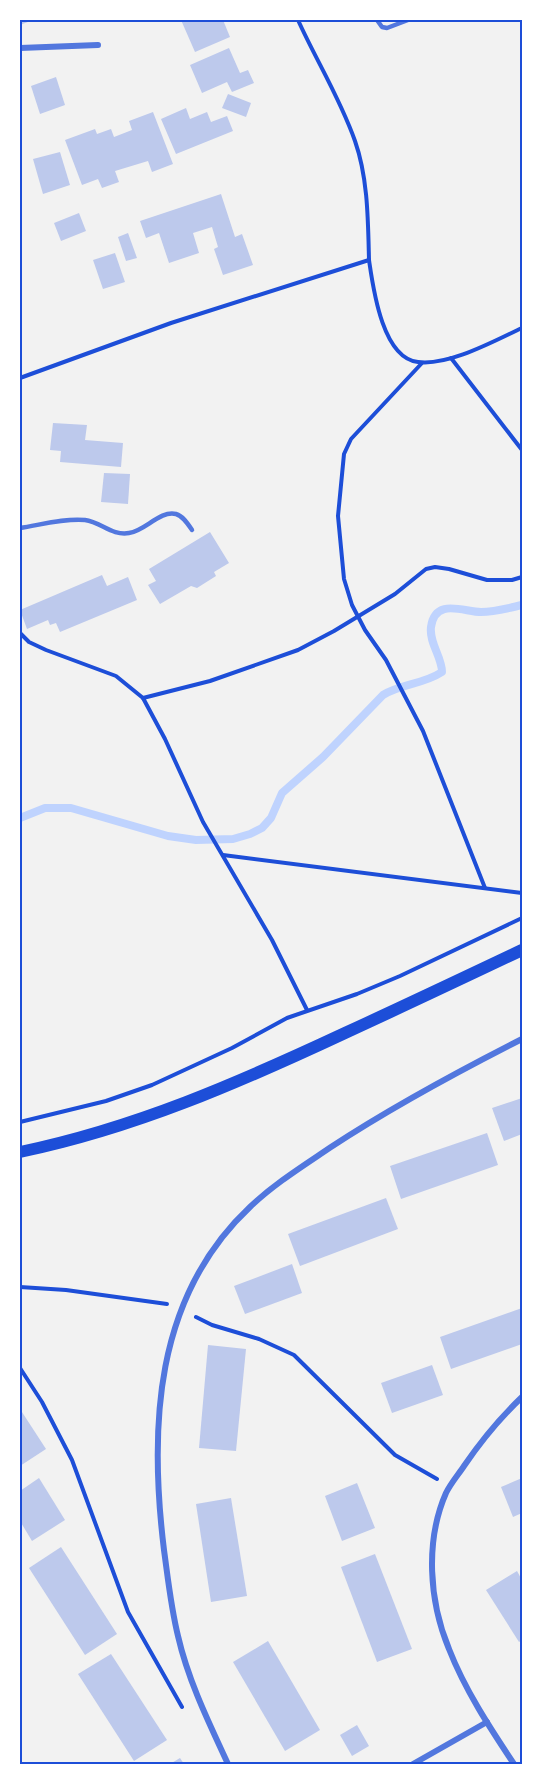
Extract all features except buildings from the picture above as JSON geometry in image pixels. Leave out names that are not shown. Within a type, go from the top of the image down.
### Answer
[{"type":"main road","points":[[20,1152],[94,1135],[205,1096],[278,1065],[522,950]]},
{"type":"street","points":[[20,48],[98,45]]},
{"type":"street","points":[[228,1764],[204,1710],[178,1636],[162,1528],[159,1479],[160,1400],[166,1364],[181,1309],[197,1274],[224,1237],[250,1207],[278,1184],[361,1127],[522,1039]]},
{"type":"street","points":[[514,1764],[487,1722],[449,1650],[442,1631],[435,1598],[432,1564],[440,1513],[450,1486],[484,1437],[522,1397]]},
{"type":"street","points":[[413,1764],[487,1722]]},
{"type":"lane","points":[[377,20],[382,27],[387,28],[408,20]]},
{"type":"lane","points":[[20,528],[86,520],[115,532],[131,533],[144,529],[168,514],[176,514],[185,520],[192,530]]},
{"type":"path","points":[[298,20],[340,103],[356,142],[368,215],[369,260],[378,309],[389,338],[402,355],[416,362],[422,362],[451,358],[522,328]]},
{"type":"path","points":[[20,378],[171,323],[369,260]]},
{"type":"path","points":[[451,358],[522,450]]},
{"type":"path","points":[[422,362],[351,439],[344,454],[338,516],[344,579],[365,630],[386,660],[423,731],[485,888]]},
{"type":"path","points":[[143,698],[210,681],[298,650],[395,594],[426,569],[435,567],[486,580],[512,580],[522,577]]},
{"type":"path","points":[[20,633],[29,642],[46,650],[116,676],[143,698],[165,739],[203,822],[272,940],[307,1010]]},
{"type":"path","points":[[222,855],[522,893]]},
{"type":"path","points":[[20,1122],[106,1101],[152,1085],[307,1010],[357,994],[400,976],[522,918]]},
{"type":"path","points":[[20,1287],[66,1290],[151,1301],[181,1309]]},
{"type":"path","points":[[212,1324],[259,1339],[294,1355],[395,1455],[450,1486]]},
{"type":"path","points":[[20,1368],[42,1402],[72,1460],[128,1612],[189,1719],[204,1710]]},
{"type":"waterway","points":[[20,818],[45,808],[71,808],[168,836],[196,840],[233,839],[250,834],[262,828],[271,818],[282,793],[323,757],[383,695],[442,672],[431,633],[431,627],[438,612],[451,608],[486,612],[522,605]]}]
